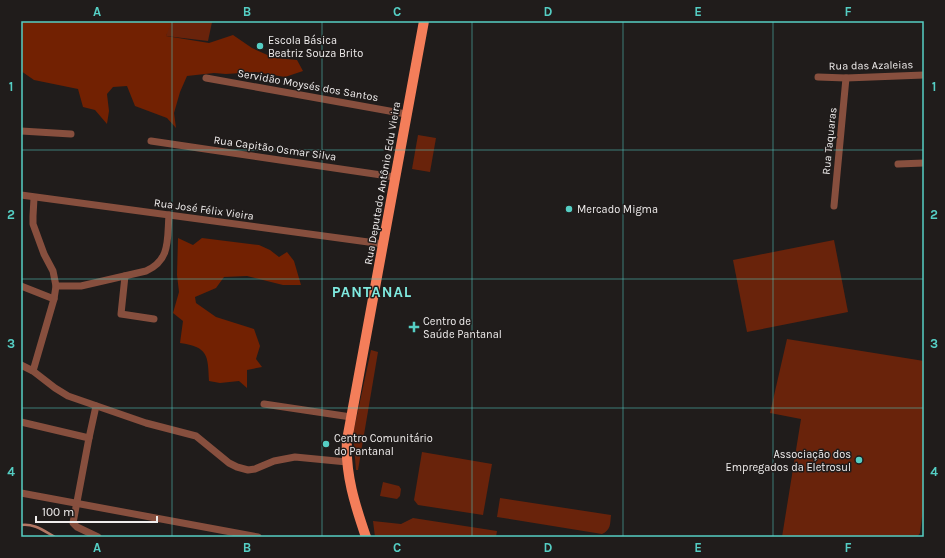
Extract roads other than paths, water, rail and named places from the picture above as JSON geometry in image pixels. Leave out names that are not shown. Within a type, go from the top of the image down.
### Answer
[{"type":"main road","name":"Rua Deputado Antônio Edu Vieira","points":[[366,537],[352,492],[347,462],[347,440],[350,417],[424,21]]},
{"type":"street","name":"Rua das Azaleias","points":[[818,77],[846,78],[924,75]]},
{"type":"street","name":"Servidão Moysés dos Santos","points":[[206,78],[406,114]]},
{"type":"street","name":"Rua Taquaras","points":[[834,206],[846,78]]},
{"type":"street","points":[[21,131],[71,134]]},
{"type":"street","name":"Rua Capitão Osmar Silva","points":[[151,141],[395,177]]},
{"type":"street","points":[[898,164],[924,163]]},
{"type":"street","name":"Rua José Félix Vieira","points":[[21,195],[34,198],[383,244]]},
{"type":"street","points":[[33,371],[54,299],[56,286],[53,271],[44,254],[33,224],[32,216],[34,198]]},
{"type":"street","points":[[56,286],[81,286],[146,271],[154,267],[159,263],[166,250],[169,215]]},
{"type":"street","points":[[125,276],[121,314],[154,319]]},
{"type":"street","points":[[21,286],[54,299]]},
{"type":"street","points":[[21,365],[33,371],[60,392],[68,396],[146,423],[196,436],[229,463],[237,467],[248,470],[255,469],[274,462],[295,457],[347,462]]},
{"type":"street","points":[[264,404],[350,417]]},
{"type":"street","points":[[96,406],[73,522],[77,527],[98,537]]},
{"type":"street","points":[[21,422],[89,438]]},
{"type":"street","points":[[21,493],[234,535],[258,537]]},
{"type":"waterway","points":[[21,525],[35,526],[55,537]]},
{"type":"place","name":"Escola Básica Beatriz Souza Brito","points":[[260,46]]},
{"type":"place","name":"Mercado Migma","points":[[569,209]]},
{"type":"place","name":"Centro de Saúde Pantanal","points":[[414,327]]},
{"type":"place","name":"Centro Comunitário do Pantanal","points":[[326,444]]},
{"type":"place","name":"Associação dos Empregados da Eletrosul","points":[[859,460]]},
{"type":"district","name":"PANTANAL","points":[[372,292]]}]
